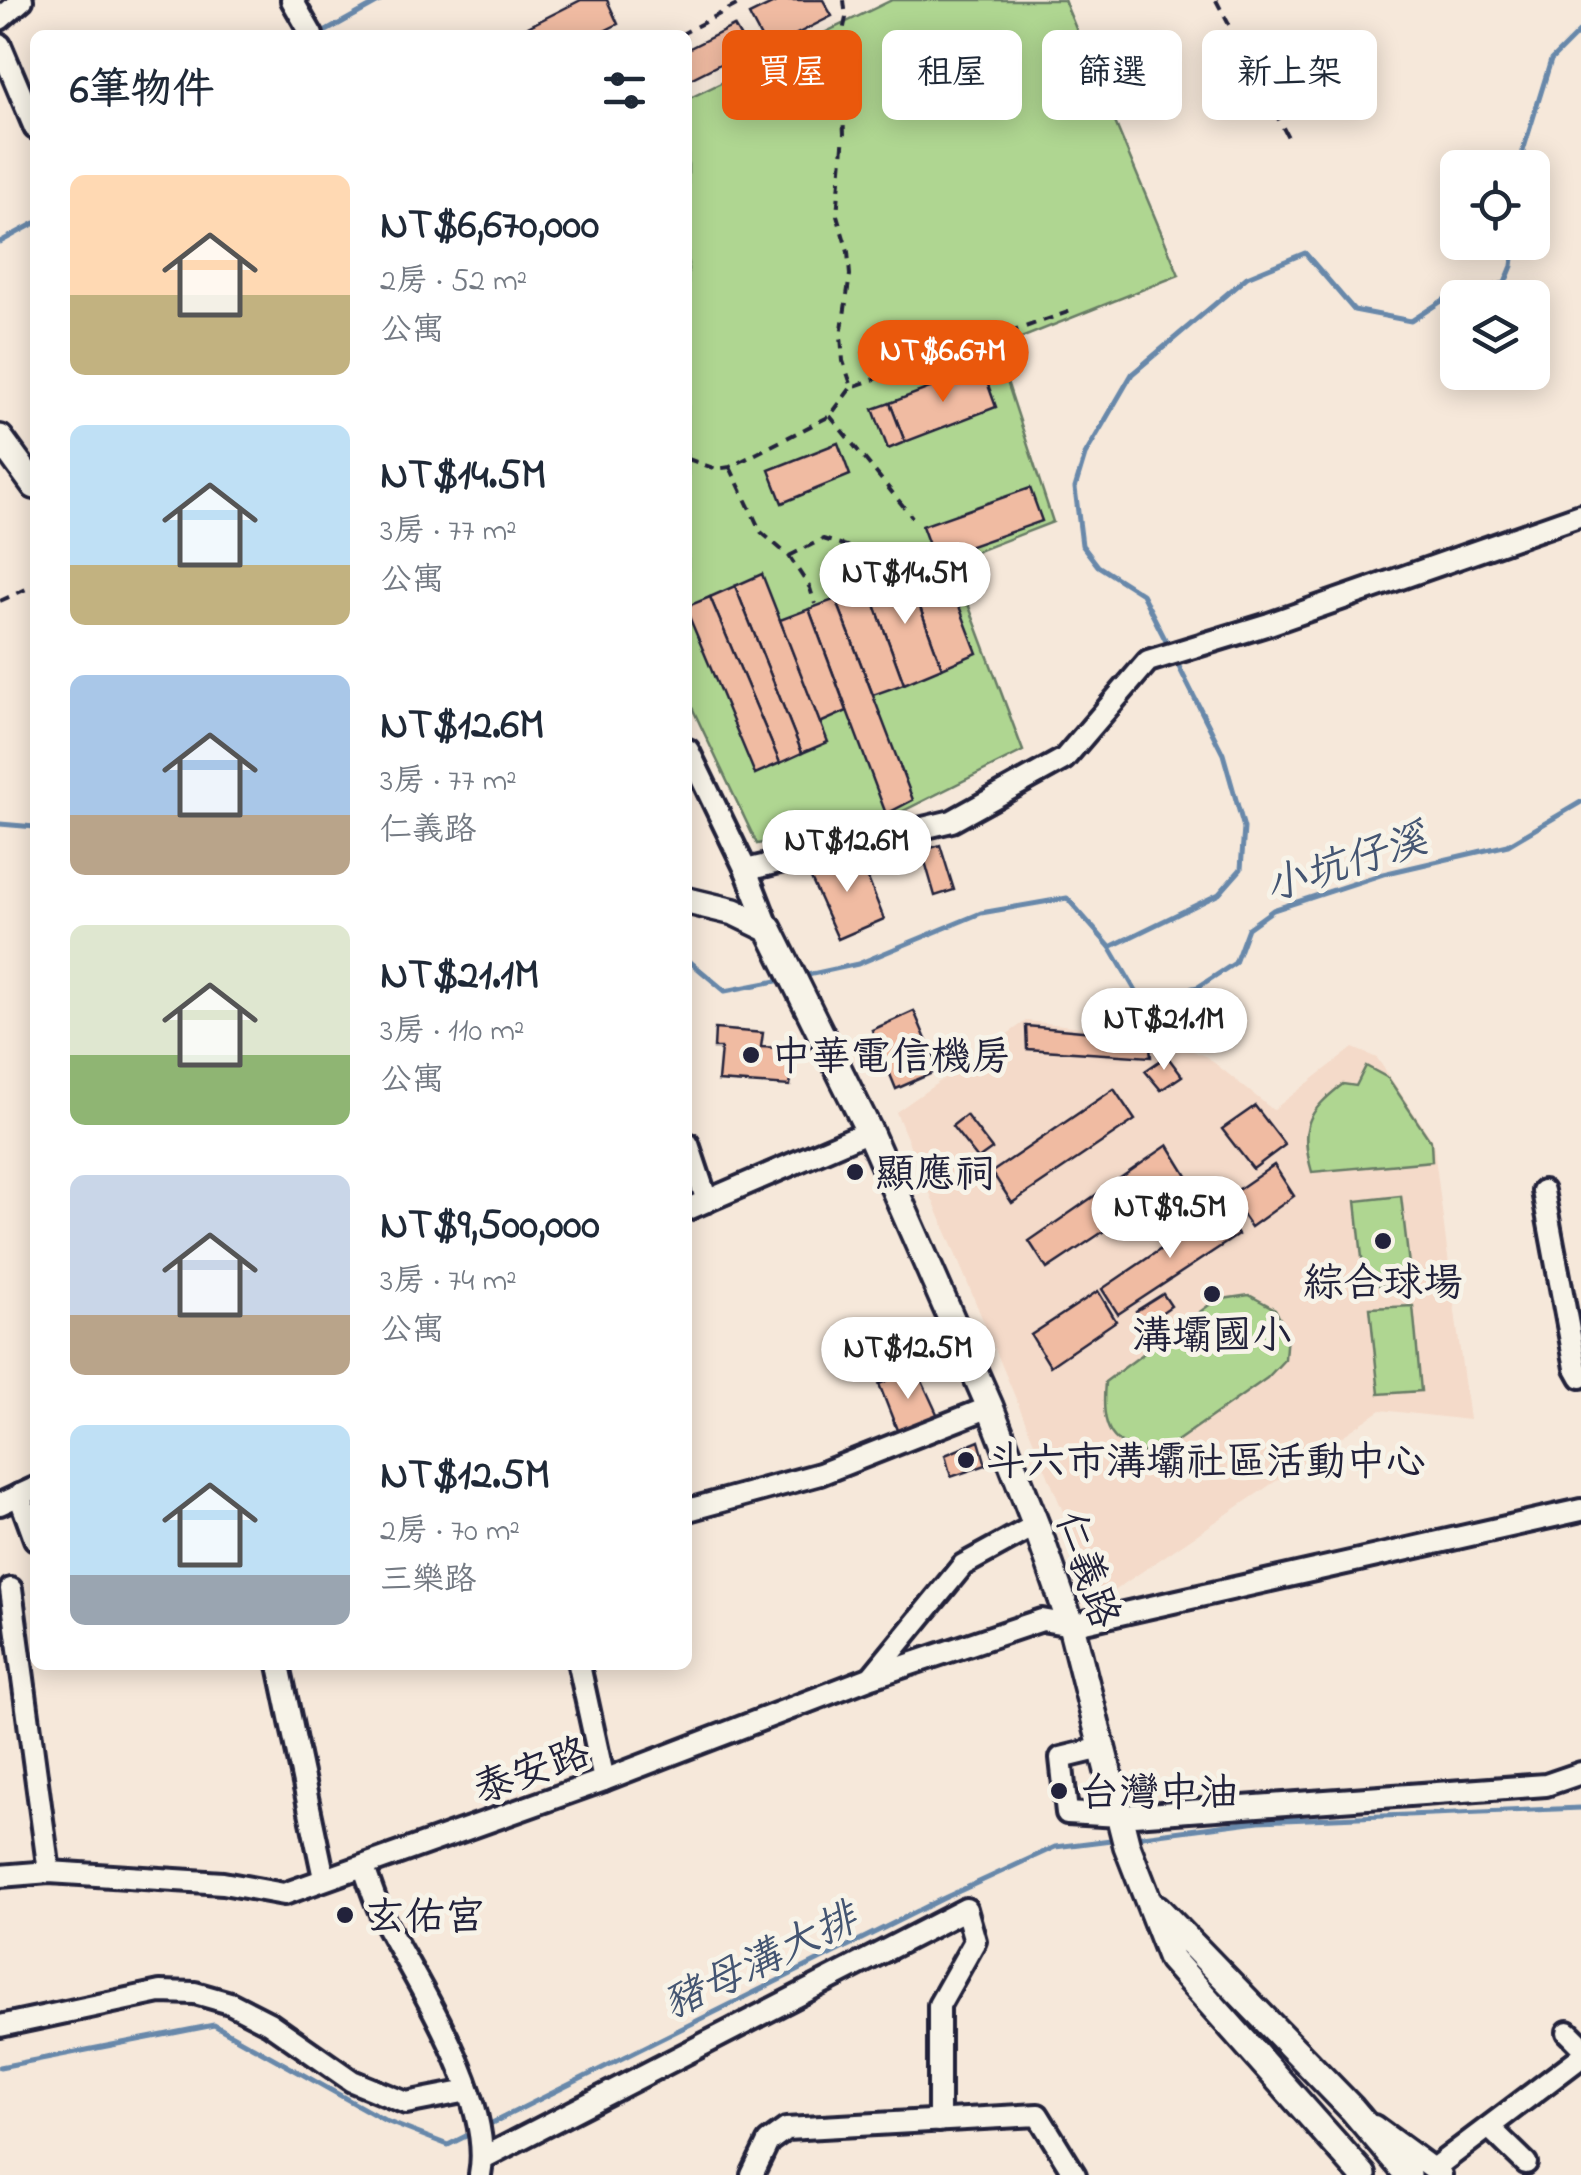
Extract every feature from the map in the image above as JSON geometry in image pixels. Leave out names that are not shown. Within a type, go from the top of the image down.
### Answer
[{"type":"main road","points":[[0,438],[30,479]]},
{"type":"main road","points":[[692,902],[734,912],[769,928]]},
{"type":"main road","name":"仁義路","points":[[769,928],[868,1131],[990,1408],[1036,1525],[1071,1625],[1128,1846],[1146,1897]]},
{"type":"main road","points":[[1146,1897],[1352,2109],[1428,2173]]},
{"type":"main road","points":[[1146,1897],[1171,1959],[1361,2175]]},
{"type":"street","points":[[0,19],[22,0]]},
{"type":"street","points":[[292,0],[309,30]]},
{"type":"street","points":[[0,45],[30,116]]},
{"type":"street","points":[[746,870],[952,821],[1064,758],[1148,661],[1581,515]]},
{"type":"street","points":[[692,758],[746,870],[769,928]]},
{"type":"street","points":[[692,1171],[697,1205],[868,1131]]},
{"type":"street","points":[[1543,1190],[1576,1368],[1581,1377]]},
{"type":"street","points":[[692,1509],[820,1474],[990,1408]]},
{"type":"street","points":[[18,1496],[30,1526]]},
{"type":"street","name":"泰安路","points":[[0,1876],[49,1872],[222,1882],[284,1894],[604,1780],[872,1677],[1042,1620],[1071,1625],[1581,1510]]},
{"type":"street","points":[[872,1677],[964,1565],[1036,1525]]},
{"type":"street","points":[[11,1589],[49,1872]]},
{"type":"street","points":[[280,1670],[324,1878]]},
{"type":"street","points":[[579,1670],[604,1780]]},
{"type":"street","points":[[1102,1748],[1061,1758],[1067,1813],[1120,1816],[1546,1785],[1581,1773]]},
{"type":"street","points":[[364,1868],[384,1922],[435,2008],[470,2096],[482,2160],[966,1908],[975,1941],[939,2006],[939,2121]]},
{"type":"street","points":[[0,2026],[160,1992],[195,1993],[230,2002],[269,2023],[352,2081],[406,2103],[470,2096]]},
{"type":"street","points":[[1428,2173],[1581,2057]]},
{"type":"street","points":[[752,2175],[768,2142],[786,2129],[1038,2115],[1074,2175]]},
{"type":"street","points":[[1488,2128],[1526,2163]]},
{"type":"path","points":[[689,30],[746,0]]},
{"type":"path","points":[[844,0],[846,18],[840,45],[844,134],[837,215],[848,252],[850,276],[841,336],[843,361],[852,388]]},
{"type":"path","points":[[1216,0],[1290,141]]},
{"type":"path","points":[[692,460],[716,469],[730,467],[830,416],[852,388],[1074,310]]},
{"type":"path","points":[[830,416],[912,517]]},
{"type":"path","points":[[730,467],[762,532],[789,556],[810,588],[815,604]]},
{"type":"path","points":[[789,556],[822,538],[905,563]]},
{"type":"path","points":[[0,602],[30,587]]},
{"type":"shaded area","name":"溝壩國小","points":[[1026,1021],[1155,1035],[1207,1057],[1273,1110],[1353,1048],[1377,1058],[1433,1141],[1469,1420],[1381,1410],[1100,1600],[896,1112]]},
{"type":"green space","points":[[892,0],[1064,0],[1077,30],[1042,30],[1042,120],[1114,120],[1179,275],[996,348],[1053,522],[952,561],[1023,751],[881,822],[757,844],[692,707],[692,97],[722,82],[722,120],[862,120],[862,30],[830,30]]},
{"type":"green space","points":[[1366,1066],[1388,1078],[1431,1142],[1432,1161],[1312,1172],[1306,1143],[1314,1112],[1343,1084],[1356,1086]]},
{"type":"green space","name":"綜合球場","points":[[1401,1196],[1411,1282],[1365,1286],[1356,1201]]},
{"type":"green space","points":[[1249,1295],[1275,1309],[1287,1333],[1285,1359],[1267,1378],[1157,1455],[1118,1441],[1107,1424],[1105,1382],[1216,1300]]},
{"type":"green space","name":"綜合球場","points":[[1413,1306],[1421,1391],[1379,1394],[1370,1308]]},
{"type":"building","points":[[581,0],[607,0],[618,24],[606,30],[522,30]]},
{"type":"building","points":[[780,0],[823,0],[832,16],[804,30],[757,30],[749,15]]},
{"type":"building","points":[[722,32],[722,63],[692,78],[692,47]]},
{"type":"building","points":[[982,368],[996,407],[905,442],[890,403]]},
{"type":"building","points":[[890,403],[905,442],[888,449],[873,409]]},
{"type":"building","points":[[838,443],[850,475],[782,503],[769,470]]},
{"type":"building","points":[[1030,488],[1042,521],[934,559],[922,526]]},
{"type":"building","points":[[941,559],[977,653],[942,668],[907,572]]},
{"type":"building","points":[[907,572],[942,668],[904,684],[868,586]]},
{"type":"building","points":[[762,574],[828,742],[802,753],[735,586]]},
{"type":"building","points":[[735,586],[802,753],[780,763],[710,597]]},
{"type":"building","points":[[868,586],[904,684],[873,695],[836,599]]},
{"type":"building","points":[[710,597],[780,763],[755,774],[692,624],[692,604]]},
{"type":"building","points":[[836,599],[913,800],[886,814],[809,609]]},
{"type":"building","points":[[809,609],[847,711],[820,723],[780,620]]},
{"type":"building","points":[[940,845],[954,890],[935,896],[922,851]]},
{"type":"building","points":[[857,851],[884,919],[838,939],[808,872]]},
{"type":"building","points":[[914,1011],[939,1070],[896,1089],[872,1030]]},
{"type":"building","points":[[1026,1026],[1149,1037],[1151,1057],[1027,1049]]},
{"type":"building","name":"中華電信機房","points":[[715,1029],[763,1033],[761,1047],[783,1048],[781,1062],[792,1062],[790,1086],[718,1081],[721,1048],[714,1048]]},
{"type":"building","points":[[1167,1056],[1182,1076],[1161,1090],[1145,1071]]},
{"type":"building","points":[[1114,1089],[1135,1120],[1012,1203],[992,1172]]},
{"type":"building","points":[[1255,1106],[1285,1145],[1253,1169],[1222,1129]]},
{"type":"building","points":[[966,1115],[992,1149],[978,1159],[952,1126]]},
{"type":"building","points":[[1168,1145],[1187,1176],[1047,1269],[1029,1241]]},
{"type":"building","points":[[1274,1165],[1294,1196],[1251,1227],[1229,1196]]},
{"type":"building","points":[[1220,1209],[1238,1235],[1118,1314],[1102,1289]]},
{"type":"building","points":[[1098,1291],[1116,1321],[1050,1366],[1031,1335]]},
{"type":"building","points":[[1163,1294],[1171,1306],[1144,1325],[1136,1311]]},
{"type":"building","points":[[916,1368],[939,1418],[899,1435],[879,1384]]},
{"type":"building","name":"斗六市溝壩社區活動中心","points":[[979,1441],[986,1465],[951,1477],[945,1455]]},
{"type":"waterway","points":[[328,30],[382,0]]},
{"type":"waterway","points":[[1523,150],[1551,60],[1581,30]]},
{"type":"waterway","points":[[0,242],[30,226]]},
{"type":"waterway","points":[[1169,647],[1142,594],[1098,566],[1082,545],[1075,488],[1085,455],[1132,374],[1247,277],[1305,253],[1354,310],[1411,321],[1448,297],[1505,283],[1513,260]]},
{"type":"waterway","points":[[1110,947],[1219,894],[1241,869],[1244,828],[1223,754],[1174,657]]},
{"type":"waterway","name":"小坑仔溪","points":[[803,976],[858,964],[981,913],[1067,898],[1110,947],[1141,1000],[1198,987],[1235,963],[1248,928],[1273,910],[1383,874],[1508,845],[1581,802]]},
{"type":"waterway","name":"小坑仔溪","points":[[0,824],[30,827]]},
{"type":"waterway","name":"小坑仔溪","points":[[692,963],[725,991],[787,979]]},
{"type":"waterway","name":"豬母溝大排","points":[[1135,1837],[1259,1821],[1581,1808]]},
{"type":"waterway","name":"豬母溝大排","points":[[486,2126],[942,1899],[1055,1847],[1119,1839]]},
{"type":"waterway","name":"豬母溝大排","points":[[0,2067],[214,2025],[386,2121],[448,2145],[472,2133]]},
{"type":"place","name":"中華電信機房","points":[[751,1055]]},
{"type":"place","name":"顯應祠","points":[[855,1172]]},
{"type":"place","name":"綜合球場","points":[[1383,1241]]},
{"type":"place","name":"溝壩國小","points":[[1212,1294]]},
{"type":"place","name":"斗六市溝壩社區活動中心","points":[[966,1460]]},
{"type":"place","name":"台灣中油","points":[[1059,1791]]},
{"type":"place","name":"玄佑宮","points":[[345,1915]]}]
